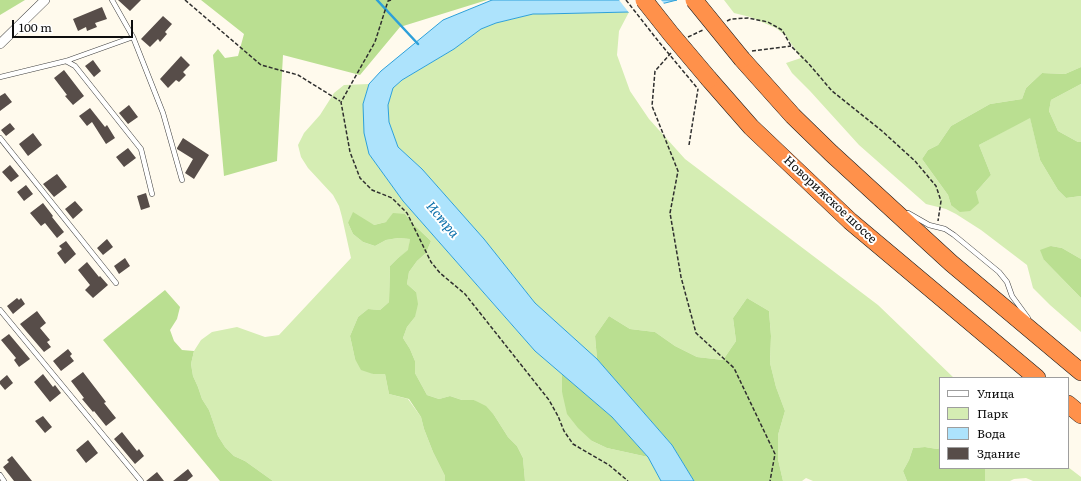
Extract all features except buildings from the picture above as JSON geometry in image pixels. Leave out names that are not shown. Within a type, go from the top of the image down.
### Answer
[{"type":"highway","name":"Новорижское шоссе","points":[[644,0],[671,34],[703,84],[751,127],[850,221],[1036,377]]},
{"type":"highway","points":[[694,0],[747,55],[793,116],[831,153],[951,263],[1081,372]]},
{"type":"highway","points":[[1069,405],[1081,415]]},
{"type":"street","points":[[0,44],[45,0]]},
{"type":"lane","points":[[112,0],[133,37],[163,112],[182,180]]},
{"type":"lane","points":[[0,77],[66,61],[133,37]]},
{"type":"lane","points":[[66,61],[75,66],[141,149],[152,194]]},
{"type":"lane","points":[[0,138],[116,283]]},
{"type":"lane","points":[[831,153],[887,198]]},
{"type":"lane","points":[[906,211],[929,225],[945,229],[999,272],[1007,282],[1012,296],[1021,310],[1031,321]]},
{"type":"lane","points":[[0,310],[141,481]]},
{"type":"lane","points":[[1036,327],[1081,372]]},
{"type":"lane","points":[[0,475],[4,481]]},
{"type":"path","points":[[185,0],[261,65],[298,75],[341,102]]},
{"type":"path","points":[[391,0],[388,1],[375,42],[341,102],[350,152],[360,178],[372,190],[392,198],[407,213],[431,262],[440,273],[465,294],[549,400],[564,431],[573,444],[609,465],[628,481]]},
{"type":"path","points":[[626,0],[659,42],[703,84],[689,145]]},
{"type":"path","points":[[724,22],[731,19],[748,18],[768,22],[782,30],[791,46],[832,91],[882,131],[915,161],[936,186],[941,201],[937,227]]},
{"type":"path","points":[[685,38],[705,30]]},
{"type":"path","points":[[747,55],[791,46]]},
{"type":"path","points":[[675,49],[655,71],[652,106],[678,171],[670,213],[681,277],[696,333],[734,368],[775,454],[770,481]]},
{"type":"green space","points":[[0,0],[25,0],[0,15]]},
{"type":"green space","points":[[201,0],[487,0],[400,27],[360,75],[283,55],[277,161],[224,176],[213,55],[218,49],[225,58],[238,56],[244,34]]},
{"type":"green space","points":[[724,0],[1081,0],[1081,67],[1065,74],[1042,73],[1026,88],[1022,99],[990,104],[951,126],[938,145],[928,150],[922,159],[948,195],[951,205],[976,192],[991,175],[979,145],[1030,117],[1040,160],[1058,190],[1066,198],[1081,196],[1081,259],[1062,248],[1051,246],[1044,260],[1081,298],[1081,332],[1033,288],[1027,265],[981,230],[956,214],[946,209],[926,204],[859,145],[792,73],[786,63],[801,58],[786,36],[776,28],[750,17],[734,13]]},
{"type":"green space","points":[[629,12],[619,31],[617,55],[630,91],[649,119],[685,159],[878,305],[953,377],[939,377],[939,448],[913,448],[903,471],[907,481],[813,481],[806,478],[802,481],[783,481],[778,459],[778,435],[785,411],[776,387],[770,363],[771,336],[769,311],[747,298],[733,318],[736,341],[723,360],[697,357],[675,346],[655,332],[630,329],[609,316],[595,336],[597,359],[535,303],[484,239],[422,169],[398,147],[389,122],[388,105],[393,88],[402,80],[454,49],[481,29],[496,23],[533,14]]},
{"type":"green space","points":[[1081,67],[1081,84],[1051,100],[1049,111],[1058,131],[1078,142],[1081,142],[1081,196],[1066,198],[1058,190],[1040,160],[1030,118],[979,145],[991,175],[976,192],[979,203],[970,211],[960,212],[951,205],[948,195],[922,159],[928,150],[938,145],[951,126],[990,104],[1022,99],[1026,88],[1042,73],[1065,74]]},
{"type":"green space","points":[[369,84],[363,104],[369,154],[403,201],[535,351],[562,374],[562,392],[592,441],[607,448],[648,457],[661,481],[525,481],[523,458],[517,446],[508,437],[494,415],[474,400],[462,400],[450,396],[439,399],[427,395],[415,373],[415,361],[403,338],[407,327],[415,317],[416,292],[407,284],[409,272],[417,261],[426,253],[431,241],[405,214],[374,225],[348,223],[353,234],[363,242],[375,246],[386,240],[398,238],[410,239],[409,250],[390,266],[389,302],[380,310],[368,309],[358,317],[350,336],[355,359],[373,374],[385,374],[389,394],[408,399],[421,417],[433,452],[445,476],[445,481],[273,481],[245,461],[234,456],[225,447],[218,436],[209,410],[202,399],[193,376],[191,364],[194,351],[201,340],[212,332],[237,327],[265,337],[279,335],[351,258],[339,206],[333,195],[308,168],[301,157],[298,145],[304,133],[320,115],[334,93],[344,85]]},
{"type":"green space","points":[[1081,84],[1081,142],[1078,142],[1058,131],[1049,111],[1051,100]]},
{"type":"green space","points":[[353,212],[374,225],[386,222],[393,213],[405,214],[431,241],[426,253],[417,261],[409,272],[407,284],[416,292],[418,304],[415,317],[407,327],[403,338],[415,361],[415,373],[427,395],[439,399],[450,396],[462,400],[474,400],[486,406],[494,415],[508,437],[517,446],[523,458],[525,481],[445,481],[445,476],[433,452],[421,417],[409,399],[389,394],[385,374],[373,374],[361,370],[355,359],[350,336],[358,317],[368,309],[380,310],[389,302],[390,266],[408,250],[410,239],[398,238],[386,240],[375,246],[363,242],[353,234],[348,223]]},
{"type":"green space","points":[[1051,246],[1062,248],[1081,259],[1081,298],[1044,260],[1040,250]]},
{"type":"green space","points":[[165,290],[180,307],[177,319],[170,330],[174,341],[182,350],[194,351],[191,364],[193,376],[202,399],[209,410],[218,436],[225,447],[234,456],[245,461],[273,481],[220,481],[103,340]]},
{"type":"green space","points":[[747,298],[769,311],[771,336],[770,363],[776,387],[785,411],[778,435],[778,459],[783,481],[694,481],[672,445],[597,359],[595,336],[609,316],[630,329],[655,332],[675,346],[697,357],[723,360],[736,341],[733,318]]},
{"type":"green space","points":[[562,374],[612,417],[648,457],[607,448],[592,441],[578,428],[567,414],[562,392]]},
{"type":"green space","points":[[913,448],[939,448],[939,469],[985,469],[985,481],[907,481],[903,471]]},
{"type":"green space","points":[[1069,468],[1081,477],[1081,481],[1033,481],[1026,478],[1014,479],[1010,481],[985,481],[985,469],[1069,469]]},
{"type":"water","name":"Истра","points":[[492,0],[677,0],[629,12],[533,14],[496,23],[481,29],[454,49],[402,80],[393,88],[388,105],[389,122],[398,147],[422,169],[484,239],[535,303],[597,359],[672,445],[694,481],[661,481],[648,457],[612,417],[535,351],[403,201],[369,154],[364,133],[363,104],[369,84],[381,71],[443,20]]},
{"type":"pier","points":[[619,0],[661,0],[665,5],[630,14]]},
{"type":"waterway","points":[[377,0],[418,44]]}]
